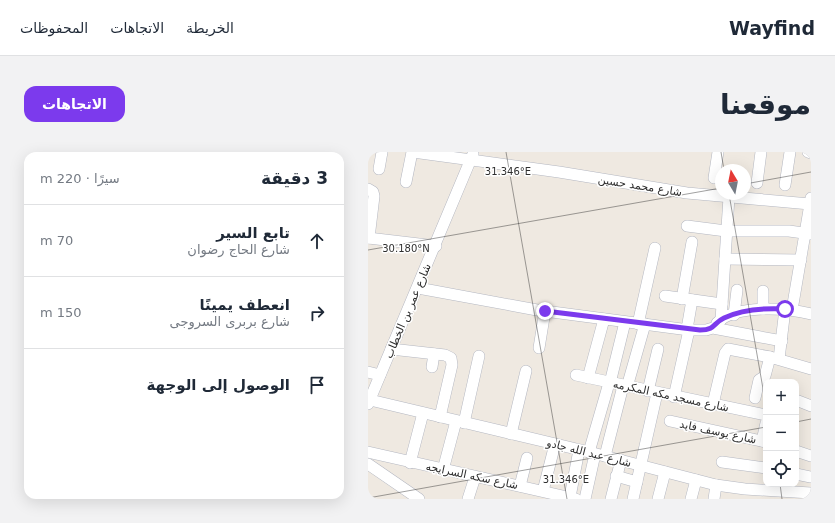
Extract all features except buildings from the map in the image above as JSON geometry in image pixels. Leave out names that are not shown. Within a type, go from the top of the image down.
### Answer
[{"type":"street","points":[[379,169],[382,152]]},
{"type":"street","points":[[406,182],[413,152]]},
{"type":"street","name":"شارع محمد حسين","points":[[413,152],[473,156],[672,191],[715,196]]},
{"type":"street","points":[[714,178],[718,152]]},
{"type":"street","points":[[757,183],[761,152]]},
{"type":"street","points":[[785,184],[790,152]]},
{"type":"street","name":"شارع عمر بن الخطاب","points":[[369,399],[436,246],[473,156]]},
{"type":"street","points":[[368,188],[373,192],[374,196],[368,238],[436,246]]},
{"type":"street","name":"شارع محمد حسين","points":[[751,198],[811,199]]},
{"type":"street","points":[[755,398],[759,380],[765,376],[782,341],[801,260],[807,248],[811,199]]},
{"type":"street","points":[[717,324],[722,304],[729,200]]},
{"type":"street","points":[[687,226],[726,231],[808,233]]},
{"type":"street","points":[[674,397],[688,330],[687,299],[692,242]]},
{"type":"street","points":[[572,498],[592,453],[614,420],[625,386],[641,324],[655,248]]},
{"type":"street","points":[[725,259],[801,260]]},
{"type":"street","points":[[418,288],[545,311],[688,330],[706,330],[734,315],[763,309],[789,309],[811,314]]},
{"type":"street","points":[[734,315],[737,290]]},
{"type":"street","points":[[763,291],[763,309]]},
{"type":"street","points":[[665,296],[722,304]]},
{"type":"street","points":[[539,348],[545,311]]},
{"type":"street","points":[[588,378],[604,319]]},
{"type":"street","points":[[585,499],[599,416],[625,322]]},
{"type":"street","points":[[717,324],[782,341]]},
{"type":"street","points":[[391,349],[447,355],[451,358],[453,363],[440,417]]},
{"type":"street","points":[[634,499],[641,466],[658,349]]},
{"type":"street","points":[[713,404],[727,350],[732,349],[775,358],[811,369]]},
{"type":"street","points":[[432,367],[434,354]]},
{"type":"street","points":[[443,470],[460,422],[480,356]]},
{"type":"street","points":[[511,434],[526,371]]},
{"type":"street","points":[[368,372],[380,375]]},
{"type":"street","name":"شارع مسجد مكه المكرمه","points":[[576,376],[763,414]]},
{"type":"street","name":"شارع عبد الله جادو","points":[[369,399],[759,495],[795,496],[811,493]]},
{"type":"street","points":[[799,401],[811,406]]},
{"type":"street","points":[[410,463],[423,413]]},
{"type":"street","points":[[599,416],[614,420]]},
{"type":"street","name":"شارع يوسف فايد","points":[[670,421],[763,441]]},
{"type":"street","points":[[543,492],[555,444]]},
{"type":"street","name":"شارع سكه السرايجه","points":[[368,452],[410,463],[572,498]]},
{"type":"street","points":[[799,452],[811,456]]},
{"type":"street","points":[[520,486],[527,458]]},
{"type":"street","points":[[611,499],[621,460]]},
{"type":"street","points":[[722,462],[763,468]]},
{"type":"street","points":[[368,464],[419,499]]},
{"type":"street","points":[[658,499],[665,472]]},
{"type":"street","points":[[799,475],[811,478]]},
{"type":"street","points":[[616,476],[637,482]]},
{"type":"street","points":[[468,499],[475,477]]},
{"type":"street","points":[[691,499],[696,480]]},
{"type":"street","points":[[714,499],[716,485]]},
{"type":"route","points":[[545,311],[689,330],[710,330],[723,318],[741,312],[772,308],[785,309]]}]
